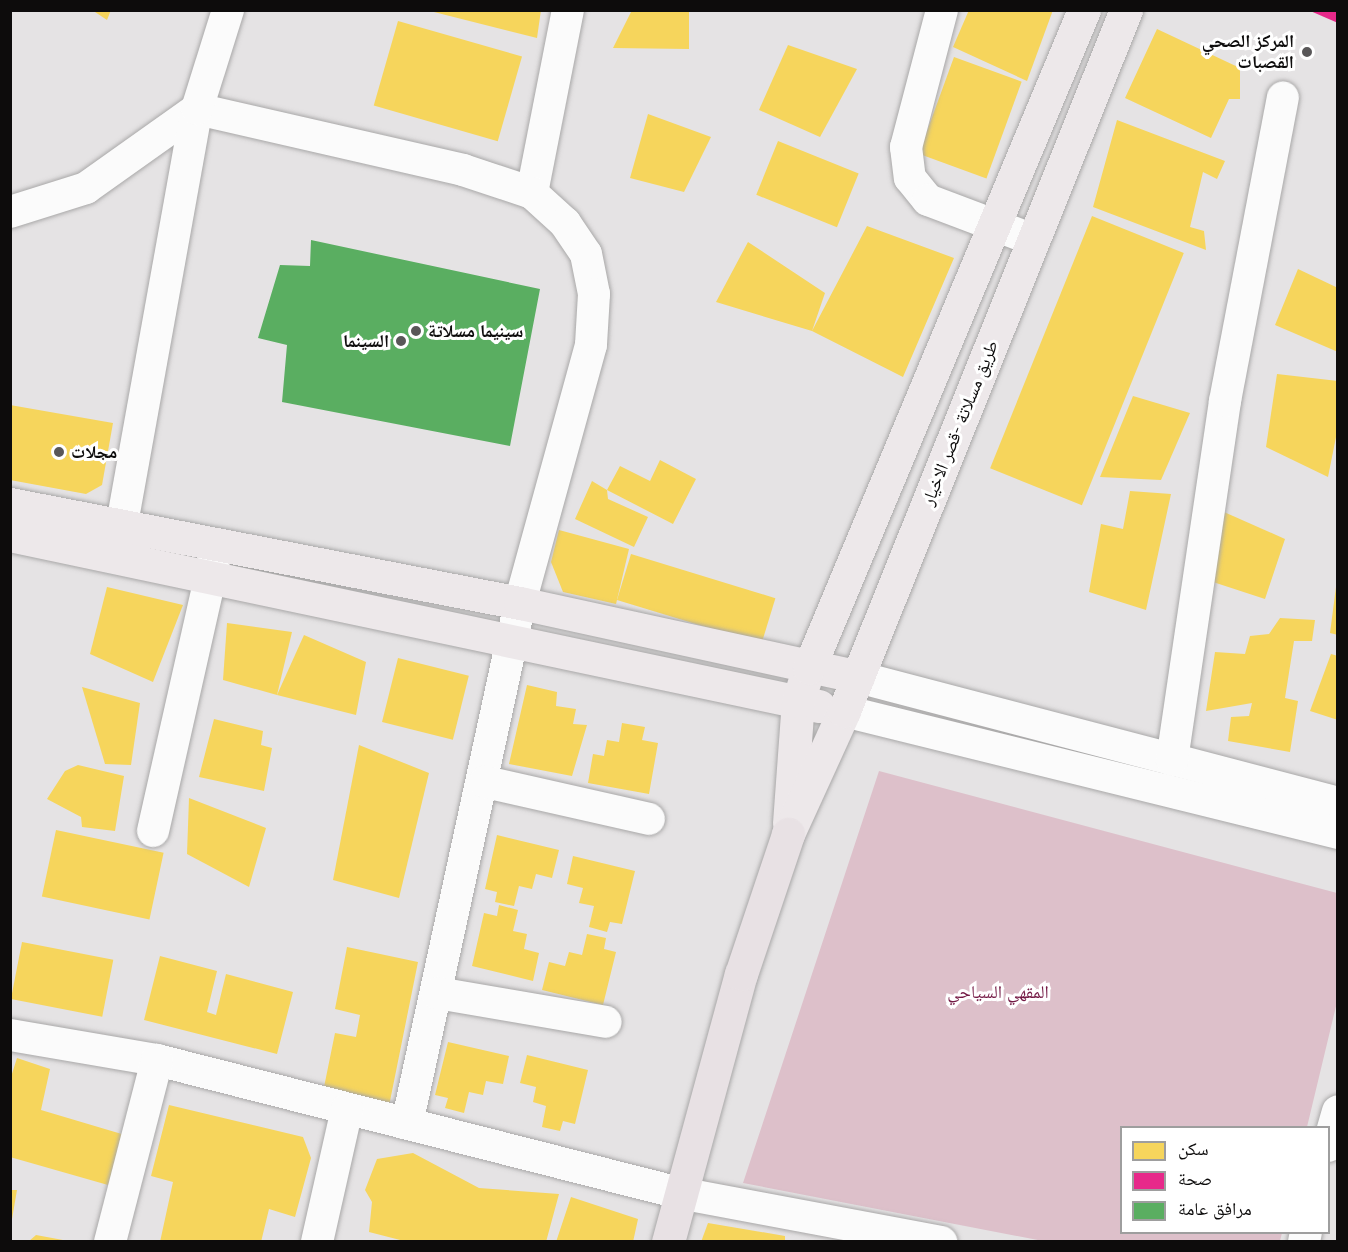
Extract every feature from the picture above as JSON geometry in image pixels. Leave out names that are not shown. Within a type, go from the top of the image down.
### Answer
[{"type":"highway","points":[[668,1242],[679,1193],[788,834]]},
{"type":"main road","points":[[788,834],[798,701],[808,668],[1084,10]]},
{"type":"main road","name":"طريق مسلاتة -قصر الاخيار","points":[[788,834],[858,677],[1126,10]]},
{"type":"main road","points":[[10,504],[122,524],[214,560],[511,644],[844,711]]},
{"type":"main road","points":[[10,535],[214,560],[520,603],[808,668],[858,677]]},
{"type":"street","points":[[122,524],[197,109],[228,10]]},
{"type":"street","points":[[532,192],[568,10]]},
{"type":"street","points":[[942,10],[906,147],[910,178],[927,200],[994,222],[1034,240]]},
{"type":"street","points":[[1172,760],[1225,401],[1283,98]]},
{"type":"street","points":[[10,212],[86,188],[197,109],[463,170],[532,192],[566,224],[586,254],[594,294],[591,345],[520,603],[485,782],[407,1124]]},
{"type":"street","points":[[153,831],[214,560]]},
{"type":"street","points":[[858,677],[1338,803]]},
{"type":"street","points":[[844,711],[1338,833]]},
{"type":"street","points":[[485,782],[649,819]]},
{"type":"street","points":[[437,993],[606,1022]]},
{"type":"street","points":[[12,1043],[157,1060],[679,1193],[941,1242]]},
{"type":"street","points":[[110,1242],[157,1060]]},
{"type":"street","points":[[317,1242],[348,1109]]},
{"type":"street","points":[[1330,1142],[1338,1111]]},
{"type":"green space","name":"المقهي السياحي","points":[[879,771],[1337,893],[1337,1002],[1307,1126],[1120,1126],[1120,1234],[1282,1234],[1280,1241],[1043,1241],[743,1183]]},
{"type":"building: سكن","points":[[92,10],[111,10],[107,20]]},
{"type":"building: سكن","points":[[426,10],[541,10],[537,38]]},
{"type":"building: سكن","points":[[632,10],[689,10],[689,49],[613,48]]},
{"type":"building: سكن","points":[[969,10],[1053,10],[1027,81],[953,47]]},
{"type":"building: سكن","points":[[398,21],[522,57],[498,141],[374,106]]},
{"type":"building: سكن","points":[[1157,29],[1240,68],[1240,99],[1229,99],[1211,138],[1125,98]]},
{"type":"building: سكن","points":[[788,45],[857,69],[820,137],[759,110]]},
{"type":"building: سكن","points":[[954,57],[1022,82],[986,178],[919,154]]},
{"type":"building: سكن","points":[[648,114],[711,137],[684,192],[630,178]]},
{"type":"building: سكن","points":[[1117,120],[1225,161],[1217,179],[1203,172],[1190,227],[1204,231],[1206,250],[1093,207]]},
{"type":"building: سكن","points":[[778,141],[859,174],[837,227],[756,195]]},
{"type":"building: سكن","points":[[1092,216],[1184,253],[1082,505],[990,468]]},
{"type":"building: سكن","points":[[867,226],[954,258],[903,377],[812,331]]},
{"type":"building: سكن","points":[[748,242],[825,293],[812,331],[716,302]]},
{"type":"building: سكن","points":[[1298,269],[1338,288],[1338,352],[1275,325]]},
{"type":"building: سكن","points":[[1277,374],[1338,381],[1338,427],[1328,477],[1266,447]]},
{"type":"building: سكن","points":[[1133,396],[1190,413],[1161,480],[1100,477]]},
{"type":"building: سكن","name":"مجلات","points":[[10,405],[113,423],[102,485],[86,494],[10,480]]},
{"type":"building: سكن","points":[[660,460],[696,479],[673,524],[607,490],[620,466],[650,481]]},
{"type":"building: سكن","points":[[592,481],[607,490],[608,499],[648,517],[634,547],[575,519]]},
{"type":"building: سكن","points":[[1130,491],[1171,494],[1146,610],[1089,592],[1101,524],[1123,529]]},
{"type":"building: سكن","points":[[1224,512],[1285,539],[1265,599],[1213,582]]},
{"type":"building: سكن","points":[[559,530],[629,549],[616,604],[563,592],[551,562]]},
{"type":"building: سكن","points":[[631,554],[775,598],[761,644],[617,600]]},
{"type":"building: سكن","points":[[107,587],[183,605],[153,682],[90,654]]},
{"type":"building: سكن","points":[[1336,587],[1338,587],[1338,635],[1330,633]]},
{"type":"building: سكن","points":[[1280,618],[1315,620],[1312,641],[1294,641],[1285,698],[1298,701],[1290,752],[1228,741],[1231,717],[1249,716],[1252,703],[1206,711],[1215,652],[1245,654],[1250,636],[1269,634]]},
{"type":"building: سكن","points":[[227,623],[292,632],[277,695],[223,680]]},
{"type":"building: سكن","points":[[304,635],[366,662],[356,715],[277,695]]},
{"type":"building: سكن","points":[[1331,654],[1338,656],[1338,720],[1310,711]]},
{"type":"building: سكن","points":[[398,658],[469,676],[453,740],[382,722]]},
{"type":"building: سكن","points":[[527,685],[557,692],[556,706],[576,709],[573,724],[587,725],[572,776],[509,764]]},
{"type":"building: سكن","points":[[82,687],[140,703],[131,765],[105,764]]},
{"type":"building: سكن","points":[[214,719],[263,731],[261,745],[272,748],[264,791],[199,777]]},
{"type":"building: سكن","points":[[622,723],[645,727],[642,740],[658,743],[649,794],[588,783],[593,754],[604,756],[607,740],[619,742]]},
{"type":"building: سكن","points":[[359,745],[429,773],[399,898],[333,880]]},
{"type":"building: سكن","points":[[78,765],[124,776],[115,831],[82,827],[81,817],[47,799],[65,771]]},
{"type":"building: سكن","points":[[189,798],[266,828],[249,887],[187,854]]},
{"type":"building: سكن","points":[[56,830],[164,853],[149,919],[42,897]]},
{"type":"building: سكن","points":[[497,835],[559,850],[552,878],[536,874],[532,889],[519,886],[514,906],[495,902],[497,892],[485,889]]},
{"type":"building: سكن","points":[[573,856],[635,871],[622,924],[610,922],[607,932],[589,927],[594,906],[579,903],[583,888],[567,884]]},
{"type":"building: سكن","points":[[499,905],[518,910],[513,931],[527,934],[524,949],[539,953],[533,981],[472,966],[484,913],[497,916]]},
{"type":"building: سكن","points":[[587,934],[606,938],[604,949],[616,952],[603,1005],[542,990],[549,962],[565,966],[569,952],[582,955]]},
{"type":"building: سكن","points":[[22,942],[113,960],[102,1017],[11,999]]},
{"type":"building: سكن","points":[[347,947],[418,962],[389,1106],[323,1092],[335,1033],[356,1037],[360,1015],[335,1009]]},
{"type":"building: سكن","points":[[160,956],[217,971],[207,1012],[216,1015],[226,974],[293,992],[277,1054],[144,1020]]},
{"type":"building: سكن","points":[[448,1042],[509,1056],[503,1084],[486,1081],[483,1095],[469,1092],[464,1113],[445,1108],[448,1098],[435,1095]]},
{"type":"building: سكن","points":[[527,1055],[588,1070],[575,1124],[563,1121],[560,1131],[542,1127],[546,1106],[533,1102],[536,1087],[520,1083]]},
{"type":"building: سكن","points":[[17,1058],[50,1069],[41,1110],[125,1135],[108,1185],[10,1157],[10,1080]]},
{"type":"building: سكن","points":[[169,1105],[303,1137],[311,1158],[295,1217],[269,1209],[261,1242],[160,1242],[173,1182],[151,1176]]},
{"type":"building: سكن","points":[[413,1153],[479,1188],[559,1194],[546,1242],[408,1242],[369,1232],[372,1202],[365,1190],[377,1159]]},
{"type":"building: سكن","points":[[10,1190],[17,1190],[12,1219],[10,1219]]},
{"type":"building: سكن","points":[[571,1197],[638,1219],[633,1242],[556,1242]]},
{"type":"building: سكن","points":[[708,1223],[785,1236],[785,1242],[701,1242]]},
{"type":"building: سكن","points":[[36,1235],[63,1240],[63,1242],[28,1242]]},
{"type":"building: صحة","points":[[1308,10],[1338,10],[1338,23]]},
{"type":"building: مرافق عامة","name":"السينما","points":[[311,240],[540,289],[510,446],[282,402],[287,345],[258,338],[280,265],[310,266]]},
{"type":"place","name":"المركز الصحي القصبات","points":[[1307,52]]},
{"type":"place","name":"سينيما مسلاتة","points":[[416,331]]},
{"type":"place","name":"السينما","points":[[401,341]]},
{"type":"place","name":"مجلات","points":[[59,452]]}]
